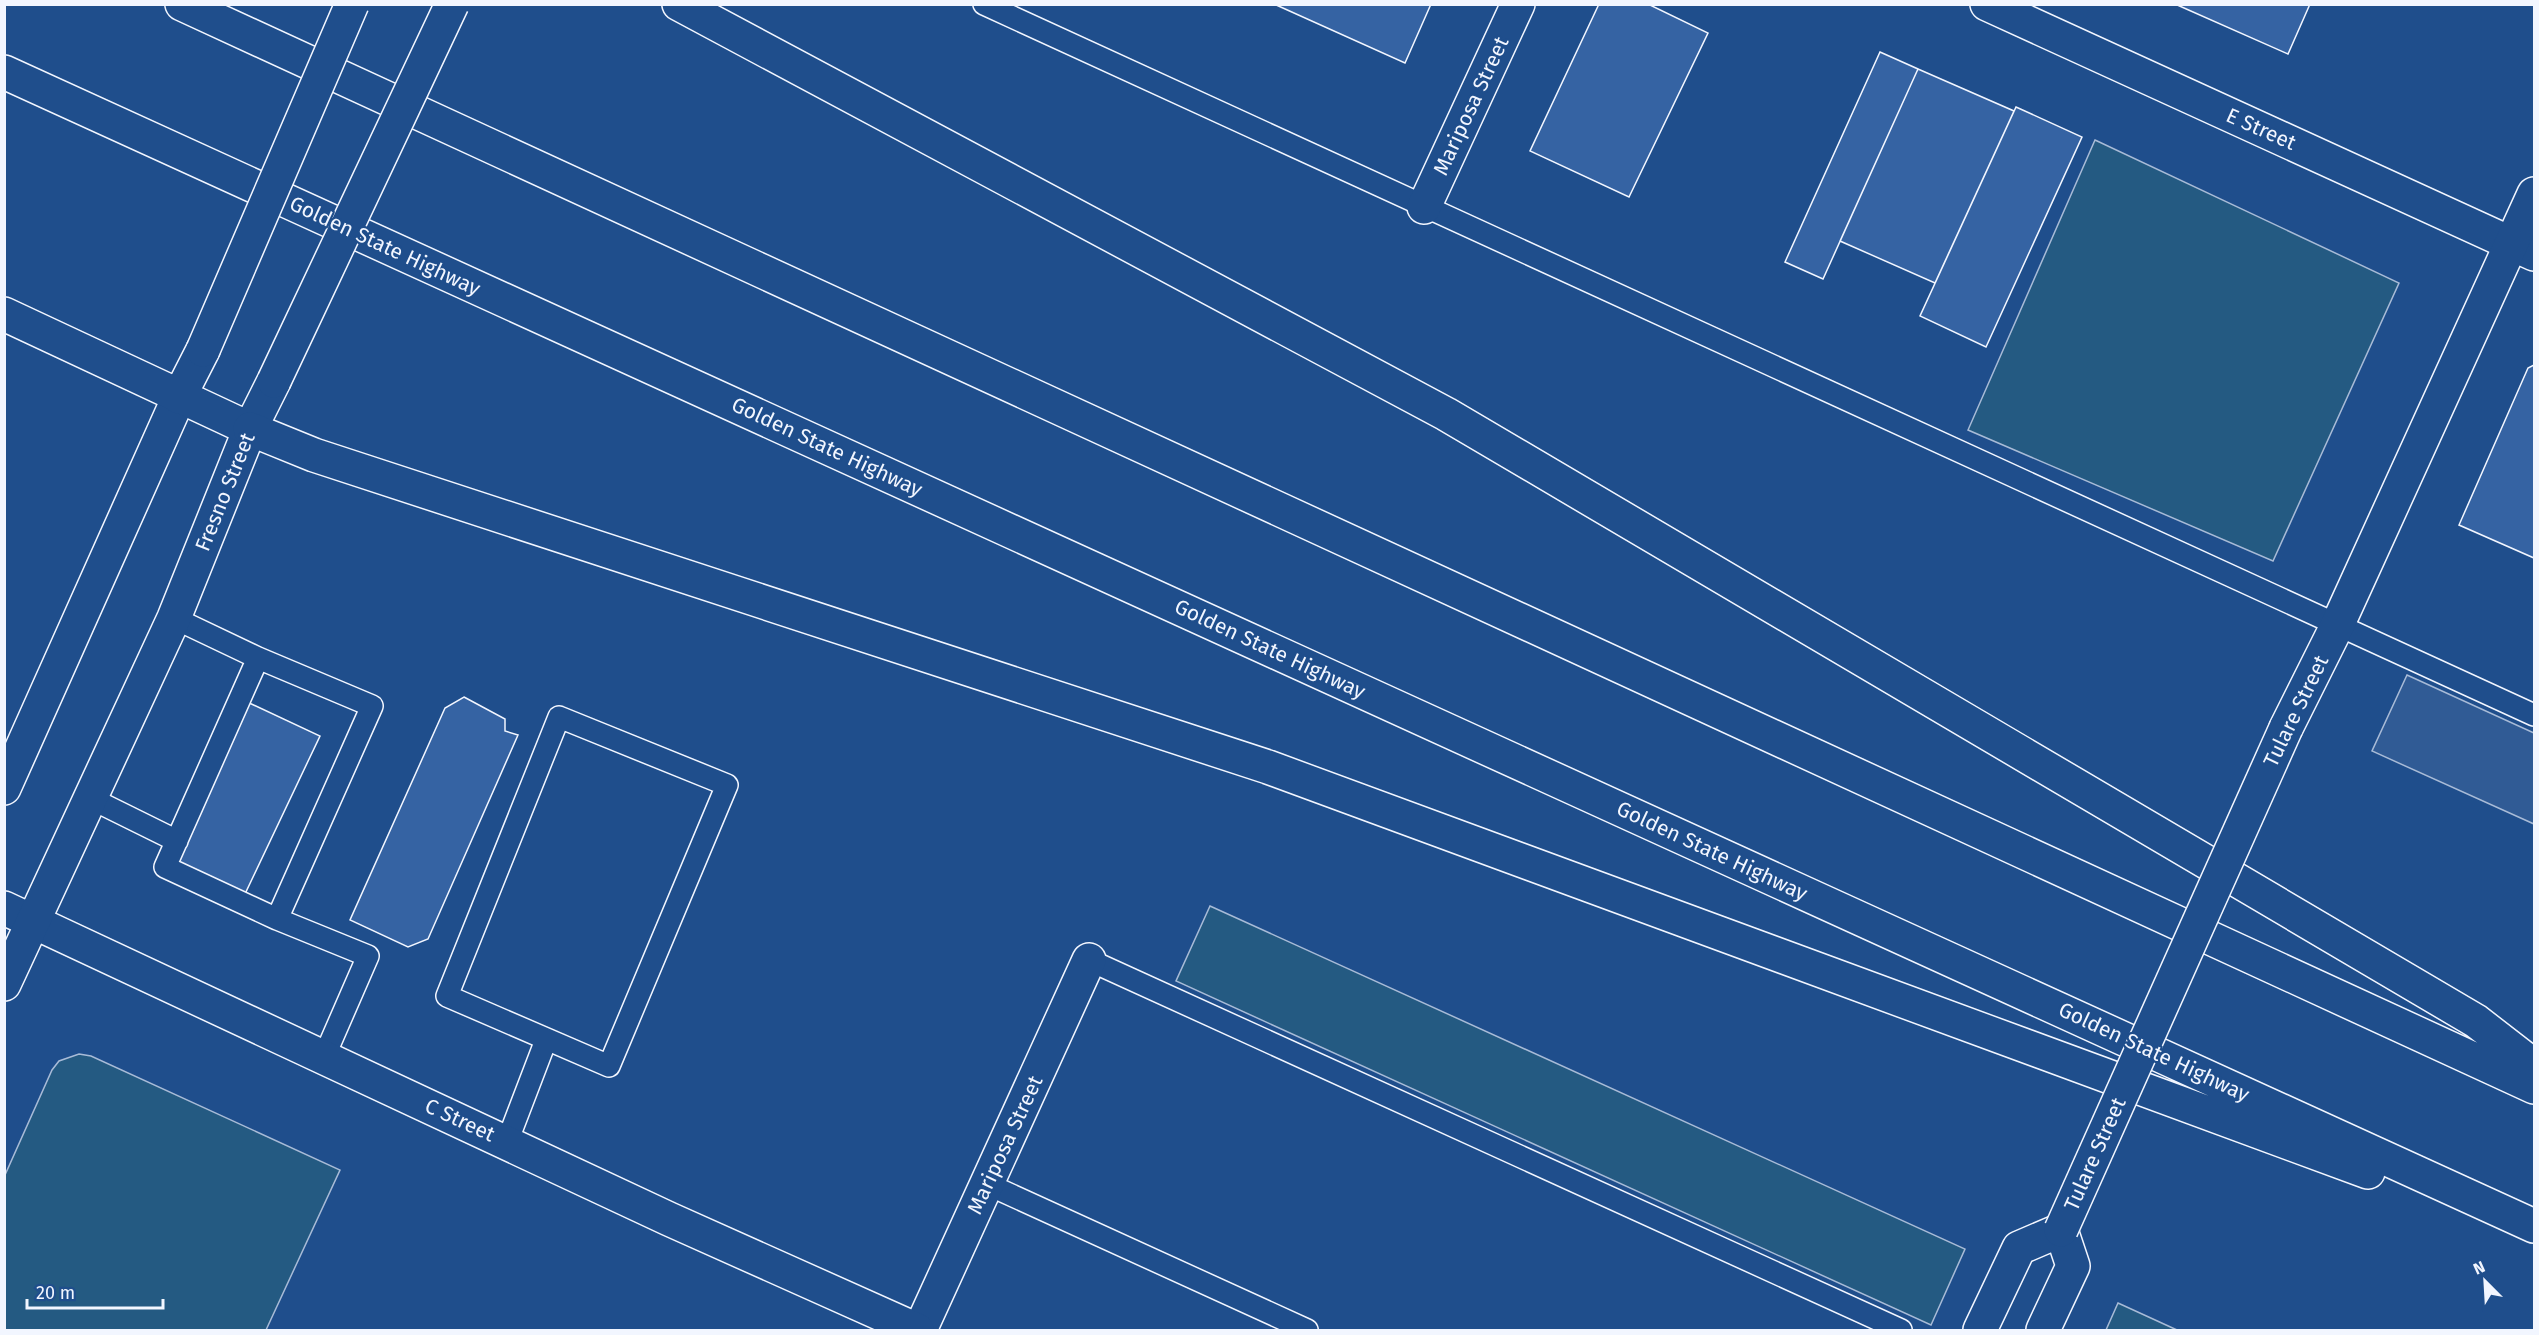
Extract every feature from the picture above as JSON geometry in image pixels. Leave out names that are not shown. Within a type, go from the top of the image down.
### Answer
[{"type":"main road","points":[[182,4],[2535,1087]]},
{"type":"main road","points":[[4,788],[179,397],[203,350],[352,4]]},
{"type":"main road","name":"Fresno Street","points":[[4,984],[19,914],[90,798],[174,618],[250,429],[452,4]]},
{"type":"main road","points":[[679,4],[1446,414],[2476,1021],[2535,1066]]},
{"type":"main road","name":"Mariposa Street","points":[[1424,207],[1518,4]]},
{"type":"main road","name":"E Street","points":[[1987,4],[2523,248]]},
{"type":"main road","name":"Golden State Highway","points":[[4,72],[2535,1226]]},
{"type":"main road","name":"Tulare Street","points":[[2043,1330],[2073,1266],[2061,1230],[2286,728],[2523,248],[2535,194]]},
{"type":"main road","points":[[4,314],[179,397],[325,459],[1268,767],[2535,1233]]},
{"type":"main road","name":"C Street","points":[[19,914],[669,1219],[919,1330]]},
{"type":"main road","name":"Mariposa Street","points":[[919,1330],[1089,960]]},
{"type":"main road","name":"Tulare Street","points":[[1980,1330],[2019,1248],[2061,1230]]},
{"type":"lane","points":[[984,4],[2535,715]]},
{"type":"lane","points":[[174,618],[258,658],[372,706],[277,919]]},
{"type":"lane","points":[[258,658],[165,867],[277,919],[368,956],[324,1057]]},
{"type":"lane","points":[[559,717],[728,785],[609,1066],[546,1040],[447,996],[559,717]]},
{"type":"lane","points":[[90,798],[177,841]]},
{"type":"lane","points":[[1089,960],[1901,1330]]},
{"type":"lane","points":[[507,1142],[546,1040]]},
{"type":"lane","points":[[987,1184],[1307,1330]]},
{"type":"shaded area","points":[[2095,140],[2399,283],[2273,561],[1968,430]]},
{"type":"shaded area","points":[[2407,675],[2534,733],[2534,824],[2372,751]]},
{"type":"shaded area","points":[[1210,906],[1965,1249],[1931,1325],[1176,981]]},
{"type":"shaded area","points":[[79,1054],[91,1056],[340,1170],[266,1330],[5,1330],[5,1175],[52,1070],[59,1061]]},
{"type":"shaded area","points":[[2118,1303],[2177,1330],[2106,1330]]},
{"type":"building","points":[[1274,4],[1431,4],[1405,63]]},
{"type":"building","points":[[1599,4],[1648,4],[1708,33],[1629,197],[1530,151]]},
{"type":"building","points":[[2175,4],[2310,4],[2288,54]]},
{"type":"building","points":[[1880,52],[1918,69],[1823,279],[1785,262]]},
{"type":"building","points":[[1918,69],[2014,111],[1935,283],[1840,241]]},
{"type":"building","points":[[2016,107],[2082,137],[1986,347],[1920,316]]},
{"type":"building","points":[[2534,365],[2534,558],[2459,525],[2528,368]]},
{"type":"building","points":[[464,697],[505,719],[505,731],[518,735],[428,939],[408,947],[350,920],[445,708]]},
{"type":"building","points":[[245,701],[320,736],[244,896],[169,861]]}]
